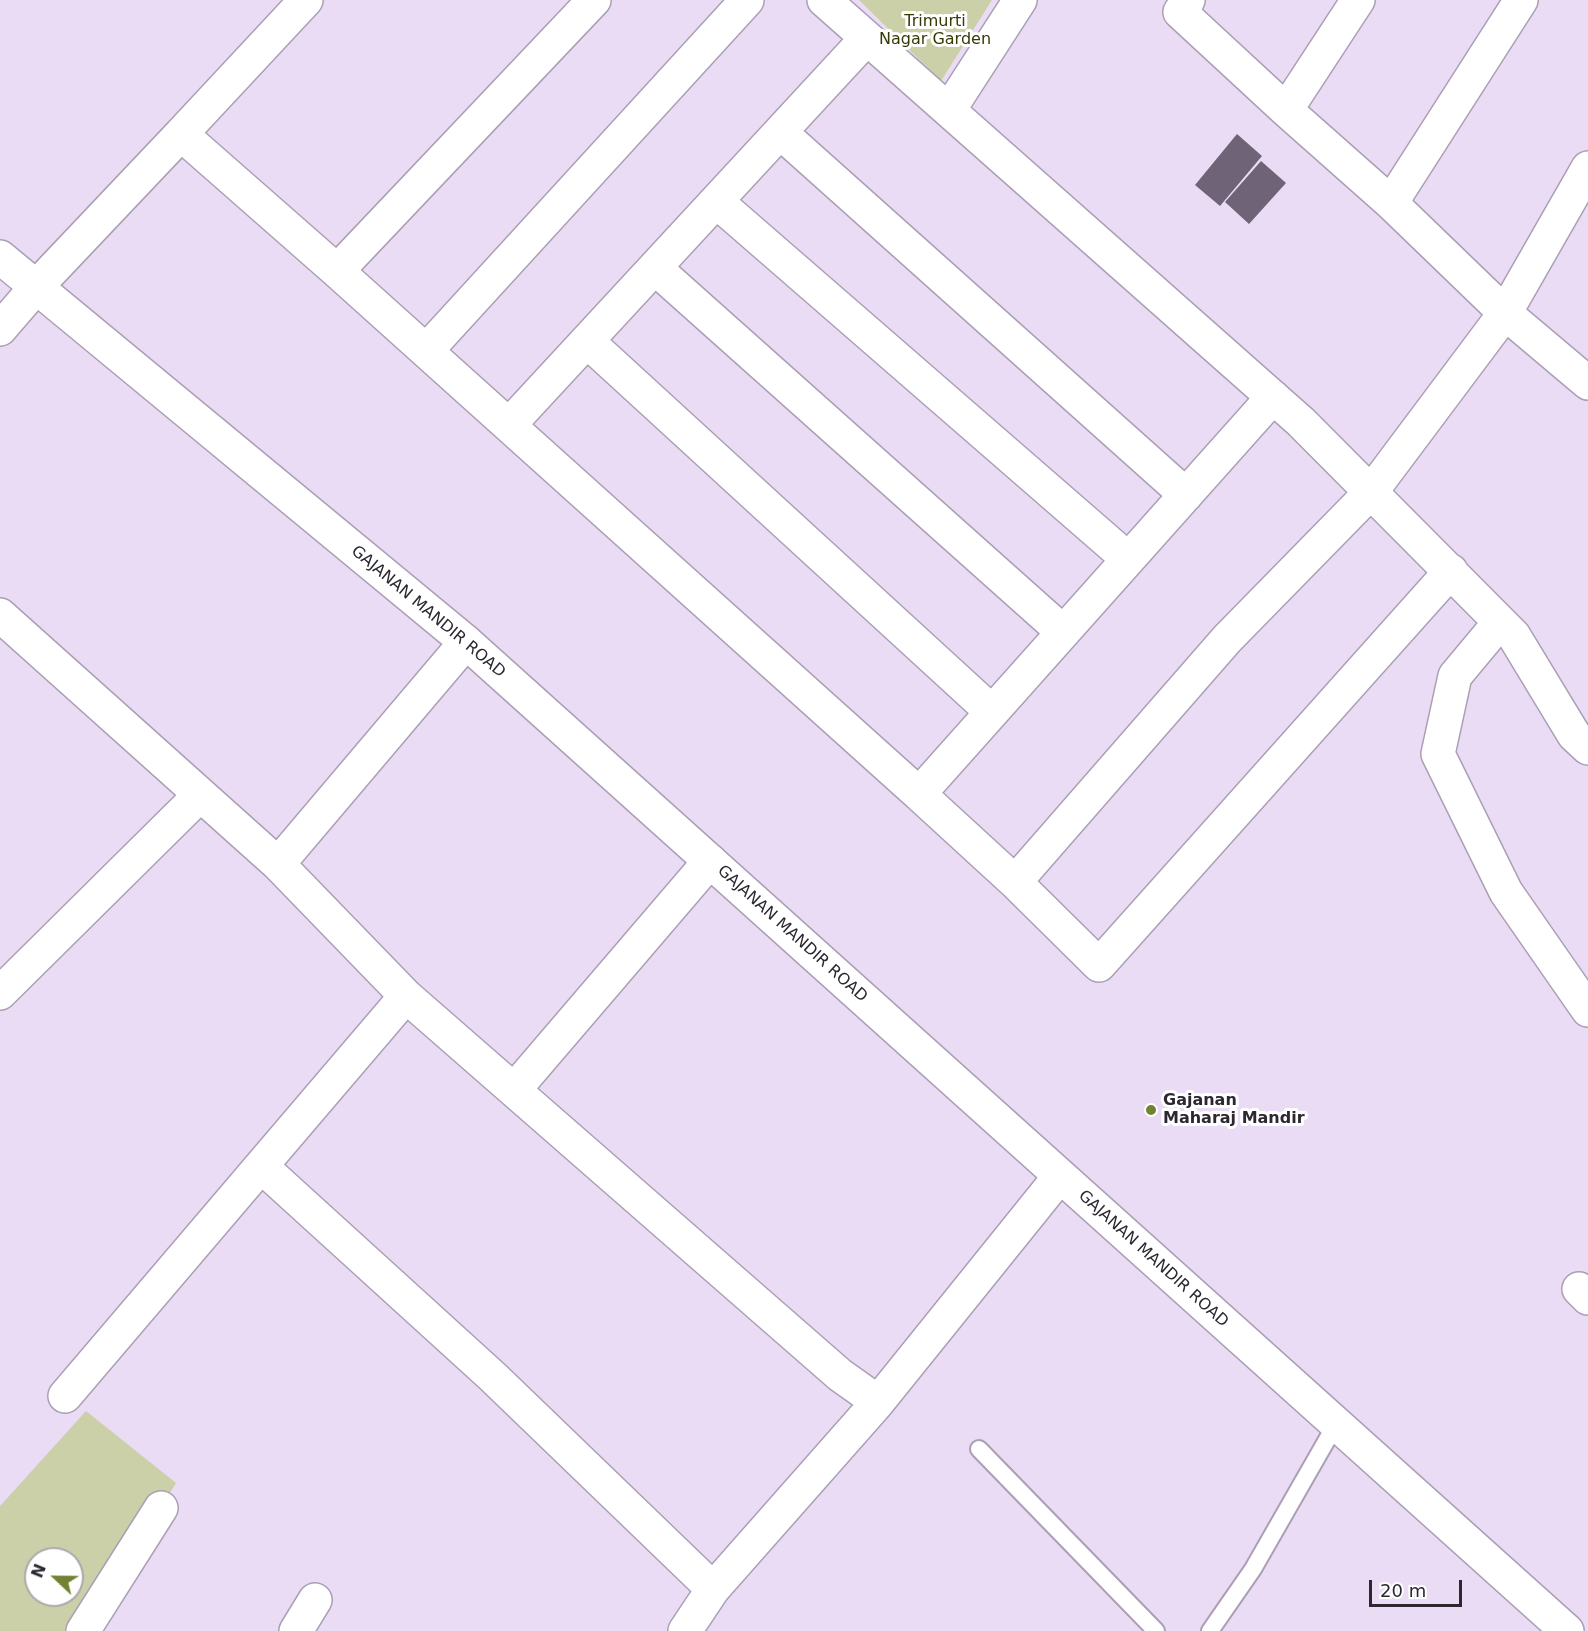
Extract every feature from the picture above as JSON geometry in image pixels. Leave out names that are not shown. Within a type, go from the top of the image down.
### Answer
[{"type":"street","points":[[0,329],[37,286],[306,0]]},
{"type":"street","points":[[337,271],[594,0]]},
{"type":"street","points":[[426,351],[747,0]]},
{"type":"street","points":[[824,0],[1301,422],[1514,636],[1574,735],[1588,748]]},
{"type":"street","points":[[949,110],[1020,0]]},
{"type":"street","points":[[1286,110],[1358,0]]},
{"type":"street","points":[[1391,203],[1521,0]]},
{"type":"street","points":[[1178,4],[1286,110],[1391,203],[1505,313],[1588,383]]},
{"type":"street","points":[[509,425],[867,38]]},
{"type":"street","points":[[780,132],[1186,495]]},
{"type":"street","points":[[181,135],[337,271],[919,794],[1015,882],[1099,965],[1450,572]]},
{"type":"street","points":[[1015,882],[1227,639],[1371,492],[1505,313],[1588,168]]},
{"type":"street","points":[[716,201],[1128,559]]},
{"type":"street","name":"GAJANAN MANDIR ROAD","points":[[0,257],[466,642],[1567,1631]]},
{"type":"street","points":[[655,268],[1063,632]]},
{"type":"street","points":[[587,341],[992,711]]},
{"type":"street","points":[[919,794],[1273,397]]},
{"type":"street","points":[[0,615],[278,864],[406,996],[840,1375],[878,1402]]},
{"type":"street","points":[[1500,622],[1455,676],[1438,754],[1506,892],[1588,1010]]},
{"type":"street","points":[[278,864],[466,642]]},
{"type":"street","points":[[0,993],[200,795]]},
{"type":"street","points":[[514,1090],[710,861]]},
{"type":"street","points":[[65,1396],[406,996]]},
{"type":"street","points":[[261,1166],[493,1377],[713,1589]]},
{"type":"street","points":[[685,1631],[713,1589],[878,1402],[1060,1176]]},
{"type":"street","points":[[83,1631],[161,1508]]},
{"type":"street","points":[[296,1631],[315,1600]]},
{"type":"lane","points":[[1210,1631],[1253,1569],[1336,1424]]},
{"type":"lane","points":[[980,1449],[1156,1631]]},
{"type":"green space","name":"Trimurti Nagar Garden","points":[[859,0],[992,0],[941,81]]},
{"type":"green space","points":[[86,1411],[176,1483],[85,1631],[0,1631],[0,1506]]},
{"type":"building","points":[[1237,134],[1262,156],[1220,206],[1195,185]]},
{"type":"building","points":[[1261,161],[1286,183],[1249,224],[1225,202]]},
{"type":"place","name":"Gajanan Maharaj Mandir","points":[[1151,1110]]}]
